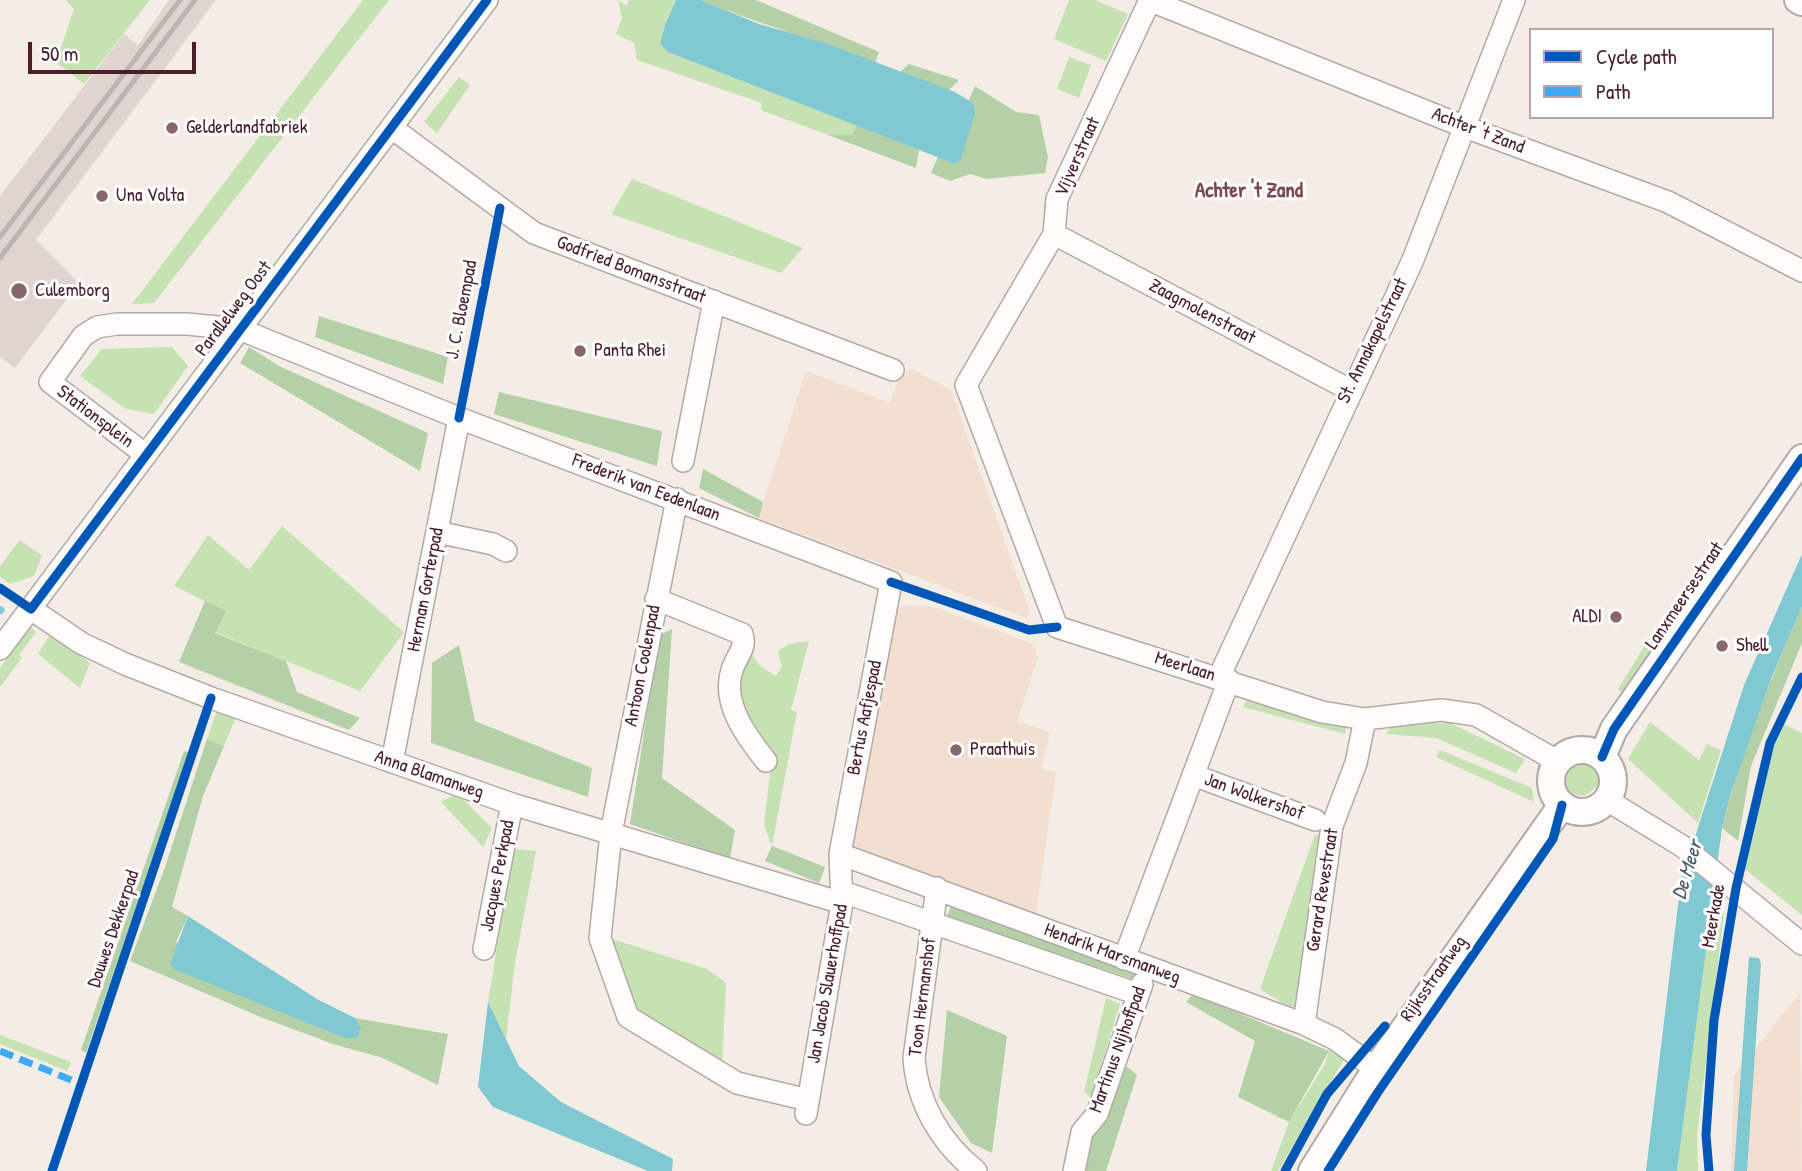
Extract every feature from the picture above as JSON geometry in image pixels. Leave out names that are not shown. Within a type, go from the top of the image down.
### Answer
[{"type":"street","name":"Parallelweg Oost","points":[[0,649],[487,0]]},
{"type":"street","name":"Achter 't Zand","points":[[1150,0],[1465,127],[1668,202],[1802,271]]},
{"type":"street","name":"Vijverstraat","points":[[966,385],[1054,234],[1057,199],[1150,0]]},
{"type":"street","name":"St. Annakapelstraat","points":[[1124,959],[1193,775],[1224,678],[1350,390],[1412,262],[1514,0]]},
{"type":"street","name":"Godfried Bomansstraat","points":[[392,128],[534,233],[893,370]]},
{"type":"street","name":"Zaagmolenstraat","points":[[1054,234],[1350,390]]},
{"type":"street","points":[[683,461],[714,301]]},
{"type":"street","name":"Stationsplein","points":[[146,455],[50,382],[83,336],[97,327],[117,324],[187,324],[239,329]]},
{"type":"street","name":"Frederik van Eedenlaan","points":[[239,329],[459,418],[891,582]]},
{"type":"street","name":"Meerlaan","points":[[966,385],[1057,627],[1224,678],[1322,712],[1365,719],[1441,710],[1476,715],[1557,761]]},
{"type":"street","name":"Herman Gorterpad","points":[[392,762],[459,418]]},
{"type":"street","name":"Lanxmeersestraat","points":[[1602,757],[1614,729],[1802,458]]},
{"type":"street","name":"Antoon Coolenpad","points":[[677,499],[611,833],[600,938],[628,1017],[737,1083],[807,1107]]},
{"type":"street","points":[[437,532],[493,544],[506,551]]},
{"type":"street","name":"Bertus Aafjespad","points":[[839,854],[891,582]]},
{"type":"street","points":[[656,599],[742,634],[744,646],[731,670],[733,705],[747,737],[766,761]]},
{"type":"street","name":"Anna Blamanweg","points":[[31,608],[81,643],[125,664],[392,762],[512,804],[843,897]]},
{"type":"street","name":"Gerard Revestraat","points":[[1304,1024],[1332,826],[1356,763],[1365,719]]},
{"type":"street","points":[[1587,750],[1602,757],[1611,769],[1613,785],[1606,800],[1597,808],[1584,812],[1562,805],[1552,792],[1550,776],[1557,761],[1570,751],[1587,750]]},
{"type":"street","name":"Jan Wolkershof","points":[[1193,775],[1315,820]]},
{"type":"street","points":[[1606,800],[1682,846],[1802,944]]},
{"type":"street","name":"Jacques Perkpad","points":[[484,949],[512,804]]},
{"type":"street","name":"Rijksstraatweg","points":[[1312,1171],[1376,1069],[1562,805]]},
{"type":"street","name":"Hendrik Marsmanweg","points":[[839,854],[1304,1024],[1335,1039],[1376,1069]]},
{"type":"street","name":"Jan Jacob Slauerhoffpad","points":[[807,1107],[843,897],[839,854]]},
{"type":"street","name":"Toon Hermanshof","points":[[937,888],[914,1058],[916,1078],[945,1142],[976,1171]]},
{"type":"street","name":"Hendrik Marsmanweg","points":[[843,897],[932,924],[1138,994]]},
{"type":"street","name":"Martinus Nijhoffpad","points":[[1074,1171],[1083,1132],[1097,1114],[1148,968]]},
{"type":"shaded area","points":[[169,0],[216,0],[36,240],[79,283],[15,368],[0,357],[0,196],[124,34],[138,45]]},
{"type":"shaded area","points":[[912,369],[951,390],[1030,612],[1027,618],[758,518],[806,371],[890,403],[900,375]]},
{"type":"shaded area","name":"Praathuis","points":[[904,605],[934,607],[1033,644],[1038,657],[1017,722],[1050,732],[1041,769],[1056,772],[1036,915],[848,850],[893,615]]},
{"type":"shaded area","points":[[1800,993],[1802,1171],[1731,1171],[1734,1075]]},
{"type":"green space","points":[[66,0],[150,0],[84,84],[56,62],[74,9]]},
{"type":"green space","points":[[363,0],[389,0],[154,303],[132,304]]},
{"type":"green space","points":[[618,0],[627,6],[629,0],[676,0],[660,44],[668,52],[856,125],[853,135],[828,135],[761,110],[762,103],[637,60],[634,43],[616,34],[622,18]]},
{"type":"green space","points":[[701,0],[756,0],[879,52],[875,63]]},
{"type":"green space","points":[[1069,0],[1095,0],[1128,14],[1106,61],[1054,39]]},
{"type":"green space","points":[[1069,57],[1091,65],[1079,98],[1057,89]]},
{"type":"green space","points":[[909,64],[959,80],[948,91],[900,72]]},
{"type":"green space","points":[[459,77],[470,85],[437,133],[424,122]]},
{"type":"green space","points":[[975,86],[1016,112],[1039,115],[1048,157],[1045,173],[987,179],[970,174],[950,181],[931,173],[938,157],[955,164],[973,104],[969,100]]},
{"type":"green space","points":[[856,125],[919,150],[916,168],[828,135],[853,135]]},
{"type":"green space","points":[[632,179],[803,248],[781,273],[611,214]]},
{"type":"green space","points":[[319,316],[448,357],[443,384],[315,337]]},
{"type":"green space","points":[[172,347],[188,366],[154,414],[126,409],[80,376],[102,349]]},
{"type":"green space","points":[[249,347],[279,366],[428,433],[420,471],[240,363]]},
{"type":"green space","points":[[499,392],[662,431],[657,466],[494,414]]},
{"type":"green space","points":[[703,469],[763,502],[759,518],[699,488]]},
{"type":"green space","points":[[282,526],[404,632],[360,691],[215,632],[225,611],[174,586],[208,535],[249,570]]},
{"type":"green space","points":[[20,540],[42,556],[34,576],[10,584],[0,577],[0,566]]},
{"type":"green space","points":[[205,601],[226,611],[215,633],[286,661],[297,692],[360,718],[349,730],[179,662]]},
{"type":"green space","points":[[1802,606],[1802,643],[1751,766],[1738,841],[1722,828],[1738,771]]},
{"type":"green space","points":[[1660,621],[1670,628],[1623,695],[1618,689]]},
{"type":"green space","points":[[31,627],[36,632],[19,655],[22,658],[0,687],[0,668]]},
{"type":"green space","points":[[672,629],[662,778],[735,830],[730,859],[630,824],[659,635]]},
{"type":"green space","points":[[51,633],[90,663],[80,688],[38,654]]},
{"type":"green space","points":[[809,641],[791,710],[797,712],[772,846],[764,825],[771,765],[749,733],[738,691],[739,672],[750,652],[761,667],[776,676],[782,667],[778,651],[789,644]]},
{"type":"green space","points":[[459,645],[475,721],[592,768],[588,797],[431,743],[432,663]]},
{"type":"green space","points":[[1248,698],[1346,726],[1345,734],[1243,707]]},
{"type":"green space","points":[[218,708],[236,717],[224,746],[207,739]]},
{"type":"green space","points":[[1650,722],[1699,760],[1707,744],[1721,750],[1698,823],[1628,759]]},
{"type":"green space","points":[[1780,722],[1802,733],[1802,915],[1741,866],[1770,743]]},
{"type":"green space","points":[[1450,723],[1525,759],[1516,773],[1436,738],[1386,734],[1393,724]]},
{"type":"green space","points":[[207,739],[224,746],[203,796],[172,907],[188,916],[176,942],[361,1027],[355,1018],[448,1034],[438,1085],[383,1058],[333,1044],[263,1018],[130,961],[165,867]]},
{"type":"green space","points":[[1440,750],[1532,788],[1534,802],[1436,757]]},
{"type":"green space","points":[[184,751],[189,752],[86,1053],[81,1050]]},
{"type":"green space","points":[[1579,761],[1596,768],[1600,785],[1584,796],[1566,793],[1564,777]]},
{"type":"green space","points":[[457,793],[492,828],[483,847],[441,802]]},
{"type":"green space","points":[[1315,834],[1323,836],[1294,1010],[1260,989]]},
{"type":"green space","points":[[772,846],[825,867],[819,883],[765,861]]},
{"type":"green space","points":[[513,849],[536,851],[515,963],[506,1039],[488,1002]]},
{"type":"green space","points":[[1712,902],[1724,914],[1697,1135],[1698,1171],[1677,1171]]},
{"type":"green space","points":[[952,904],[1135,972],[1133,979],[946,918]]},
{"type":"green space","points":[[609,938],[707,969],[726,983],[722,1068],[634,1009]]},
{"type":"green space","points":[[1193,994],[1329,1051],[1289,1122],[1238,1097],[1255,1041],[1186,1002]]},
{"type":"green space","points":[[1106,998],[1120,1004],[1091,1097],[1084,1092]]},
{"type":"green space","points":[[947,1010],[1007,1036],[992,1153],[971,1143],[939,1097]]},
{"type":"green space","points":[[0,1035],[71,1062],[67,1071],[0,1044]]},
{"type":"green space","points":[[1329,1050],[1345,1058],[1278,1171],[1271,1171],[1289,1122],[1325,1064]]},
{"type":"green space","points":[[1126,1066],[1137,1075],[1106,1171],[1083,1171],[1093,1132],[1111,1106]]},
{"type":"water","points":[[676,0],[701,0],[759,24],[822,42],[955,92],[973,103],[975,113],[961,159],[955,164],[668,52],[660,44]]},
{"type":"water","name":"De Meer","points":[[1802,554],[1802,606],[1771,679],[1731,793],[1722,828],[1677,1171],[1646,1171],[1681,880],[1744,685]]},
{"type":"water","points":[[188,916],[317,999],[355,1018],[361,1027],[357,1038],[345,1038],[176,970],[170,964]]},
{"type":"water","points":[[1749,957],[1759,958],[1761,964],[1747,1171],[1734,1171]]},
{"type":"water","points":[[488,1002],[519,1066],[561,1102],[673,1159],[672,1171],[648,1171],[493,1107],[478,1087]]},
{"type":"railway","points":[[0,237],[180,0]]},
{"type":"railway","points":[[0,258],[195,0]]},
{"type":"marked path","points":[[0,1051],[81,1084]]},
{"type":"cycle path","points":[[0,588],[31,609],[487,0]]},
{"type":"cycle path","name":"J. C. Bloempad","points":[[459,418],[500,208]]},
{"type":"cycle path","points":[[1602,757],[1614,729],[1802,458]]},
{"type":"cycle path","points":[[891,582],[1029,630],[1057,627]]},
{"type":"cycle path","name":"Meerkade","points":[[1709,1171],[1706,1135],[1714,1020],[1736,888],[1770,743],[1802,677]]},
{"type":"cycle path","name":"Douwes Dekkerpad","points":[[52,1171],[211,698]]},
{"type":"cycle path","points":[[1328,1171],[1378,1092],[1553,839],[1562,805]]},
{"type":"cycle path","points":[[1285,1171],[1327,1094],[1385,1026]]},
{"type":"place","name":"Gelderlandfabriek","points":[[172,128]]},
{"type":"place","name":"Una Volta","points":[[102,196]]},
{"type":"place","name":"Culemborg","points":[[19,291]]},
{"type":"place","name":"Panta Rhei","points":[[580,351]]},
{"type":"place","name":"ALDI","points":[[1616,617]]},
{"type":"place","name":"Shell","points":[[1722,646]]},
{"type":"place","name":"Praathuis","points":[[956,750]]},
{"type":"district","name":"Achter 't Zand","points":[[1249,191]]}]
